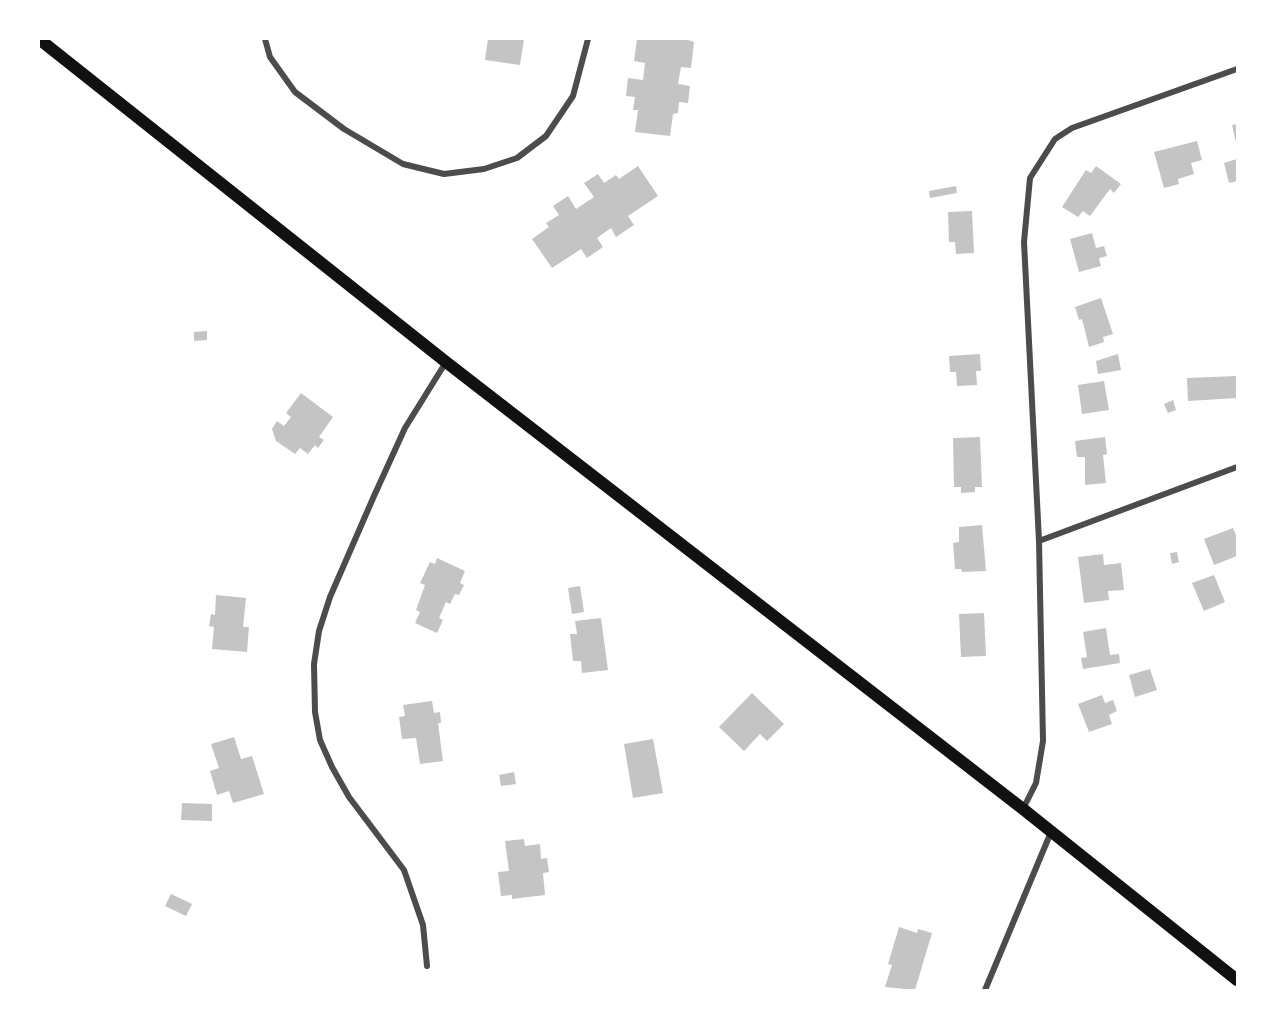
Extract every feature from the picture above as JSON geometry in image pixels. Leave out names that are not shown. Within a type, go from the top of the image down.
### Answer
[{"type":"main road","points":[[39,39],[446,363],[1023,809],[1237,980]]},
{"type":"street","points":[[265,39],[270,57],[295,92],[344,129],[403,164],[444,174],[484,169],[517,158],[546,136],[573,96],[588,39]]},
{"type":"street","points":[[1023,809],[1036,783],[1043,741],[1039,541],[1024,242],[1030,178],[1054,139],[1072,128],[1237,69]]},
{"type":"street","points":[[427,966],[423,925],[404,870],[349,797],[320,740],[315,712],[314,664],[319,631],[330,597],[374,496],[405,428],[446,363]]},
{"type":"street","points":[[1039,541],[1237,467]]},
{"type":"street","points":[[985,990],[1050,832]]},
{"type":"building","points":[[488,39],[524,39],[520,65],[485,60]]},
{"type":"building","points":[[637,39],[685,39],[694,42],[691,68],[681,67],[678,84],[690,86],[688,103],[679,102],[678,113],[673,114],[670,136],[635,132],[638,110],[633,110],[635,97],[626,96],[628,78],[643,80],[645,63],[634,61]]},
{"type":"building","points":[[1237,124],[1237,143],[1236,143],[1232,125]]},
{"type":"building","points":[[1197,141],[1202,160],[1191,163],[1194,174],[1178,179],[1179,184],[1164,188],[1154,152]]},
{"type":"building","points":[[1237,159],[1237,181],[1229,183],[1224,163]]},
{"type":"building","points":[[638,166],[658,196],[628,216],[634,225],[616,237],[611,228],[597,238],[603,247],[587,258],[581,249],[552,268],[532,239],[549,227],[546,223],[559,215],[553,206],[568,196],[576,209],[594,197],[584,183],[598,174],[604,183],[616,175],[619,179]]},
{"type":"building","points":[[1096,166],[1121,184],[1114,193],[1110,189],[1090,216],[1083,211],[1078,217],[1062,207],[1086,170],[1091,173]]},
{"type":"building","points":[[956,186],[957,193],[930,198],[929,191]]},
{"type":"building","points":[[972,211],[974,253],[956,254],[955,242],[949,242],[948,212]]},
{"type":"building","points":[[1092,233],[1096,248],[1104,246],[1107,256],[1099,258],[1101,266],[1079,272],[1070,239]]},
{"type":"building","points":[[1101,298],[1113,334],[1103,337],[1104,342],[1089,347],[1082,319],[1079,320],[1075,307]]},
{"type":"building","points":[[207,331],[207,340],[194,341],[194,332]]},
{"type":"building","points":[[980,354],[981,371],[976,371],[977,385],[957,386],[956,372],[950,372],[949,356]]},
{"type":"building","points":[[1118,354],[1121,370],[1098,374],[1096,361]]},
{"type":"building","points":[[1237,376],[1237,398],[1188,401],[1187,378]]},
{"type":"building","points":[[1104,381],[1109,410],[1082,414],[1078,385]]},
{"type":"building","points":[[301,393],[333,417],[319,437],[324,440],[318,448],[315,445],[308,454],[300,448],[295,454],[276,441],[272,429],[277,421],[284,426],[291,417],[286,413]]},
{"type":"building","points":[[1173,400],[1176,410],[1168,413],[1164,404]]},
{"type":"building","points":[[980,437],[982,487],[975,487],[975,492],[961,493],[961,487],[954,487],[953,438]]},
{"type":"building","points":[[1105,437],[1107,454],[1103,455],[1106,483],[1085,485],[1085,457],[1077,457],[1075,441]]},
{"type":"building","points":[[982,525],[986,571],[962,572],[961,569],[955,569],[953,543],[959,542],[959,527]]},
{"type":"building","points":[[1233,528],[1237,537],[1237,556],[1214,565],[1204,539]]},
{"type":"building","points":[[1177,552],[1179,562],[1172,564],[1170,553]]},
{"type":"building","points":[[1103,554],[1104,565],[1121,563],[1124,590],[1108,591],[1109,600],[1084,603],[1078,557]]},
{"type":"building","points":[[437,558],[465,571],[460,583],[464,585],[459,595],[455,594],[450,604],[446,602],[439,618],[443,620],[437,633],[415,623],[420,612],[416,610],[425,585],[420,583],[430,562],[435,564]]},
{"type":"building","points":[[1214,575],[1225,602],[1204,611],[1192,583]]},
{"type":"building","points":[[580,586],[584,612],[572,614],[568,588]]},
{"type":"building","points":[[216,595],[246,598],[243,627],[249,627],[247,652],[212,649],[214,627],[209,626],[211,614],[215,615]]},
{"type":"building","points":[[984,613],[986,656],[961,657],[959,614]]},
{"type":"building","points":[[601,618],[608,670],[582,673],[581,661],[573,661],[570,634],[577,634],[575,621]]},
{"type":"building","points":[[1106,628],[1110,655],[1119,654],[1120,663],[1083,669],[1081,658],[1087,657],[1083,632]]},
{"type":"building","points":[[1150,669],[1157,690],[1135,697],[1129,675]]},
{"type":"building","points":[[752,693],[784,724],[767,741],[760,734],[744,751],[719,727]]},
{"type":"building","points":[[1102,695],[1105,703],[1113,700],[1117,711],[1109,715],[1112,724],[1089,732],[1078,704]]},
{"type":"building","points":[[432,701],[434,713],[440,712],[441,723],[438,723],[443,761],[420,764],[416,738],[402,739],[399,717],[405,716],[403,705]]},
{"type":"building","points":[[234,737],[241,759],[252,756],[264,794],[233,803],[229,791],[217,795],[210,771],[219,768],[211,744]]},
{"type":"building","points":[[653,739],[663,793],[633,798],[624,744]]},
{"type":"building","points":[[514,772],[516,784],[501,786],[499,775]]},
{"type":"building","points":[[182,803],[212,804],[212,821],[181,820]]},
{"type":"building","points":[[524,839],[525,846],[540,844],[541,859],[547,858],[549,872],[543,873],[545,895],[512,899],[512,895],[501,896],[498,872],[509,871],[505,841]]},
{"type":"building","points":[[171,894],[192,904],[186,916],[165,906]]},
{"type":"building","points":[[899,927],[917,933],[918,929],[932,933],[915,990],[885,987],[892,965],[888,964]]}]
